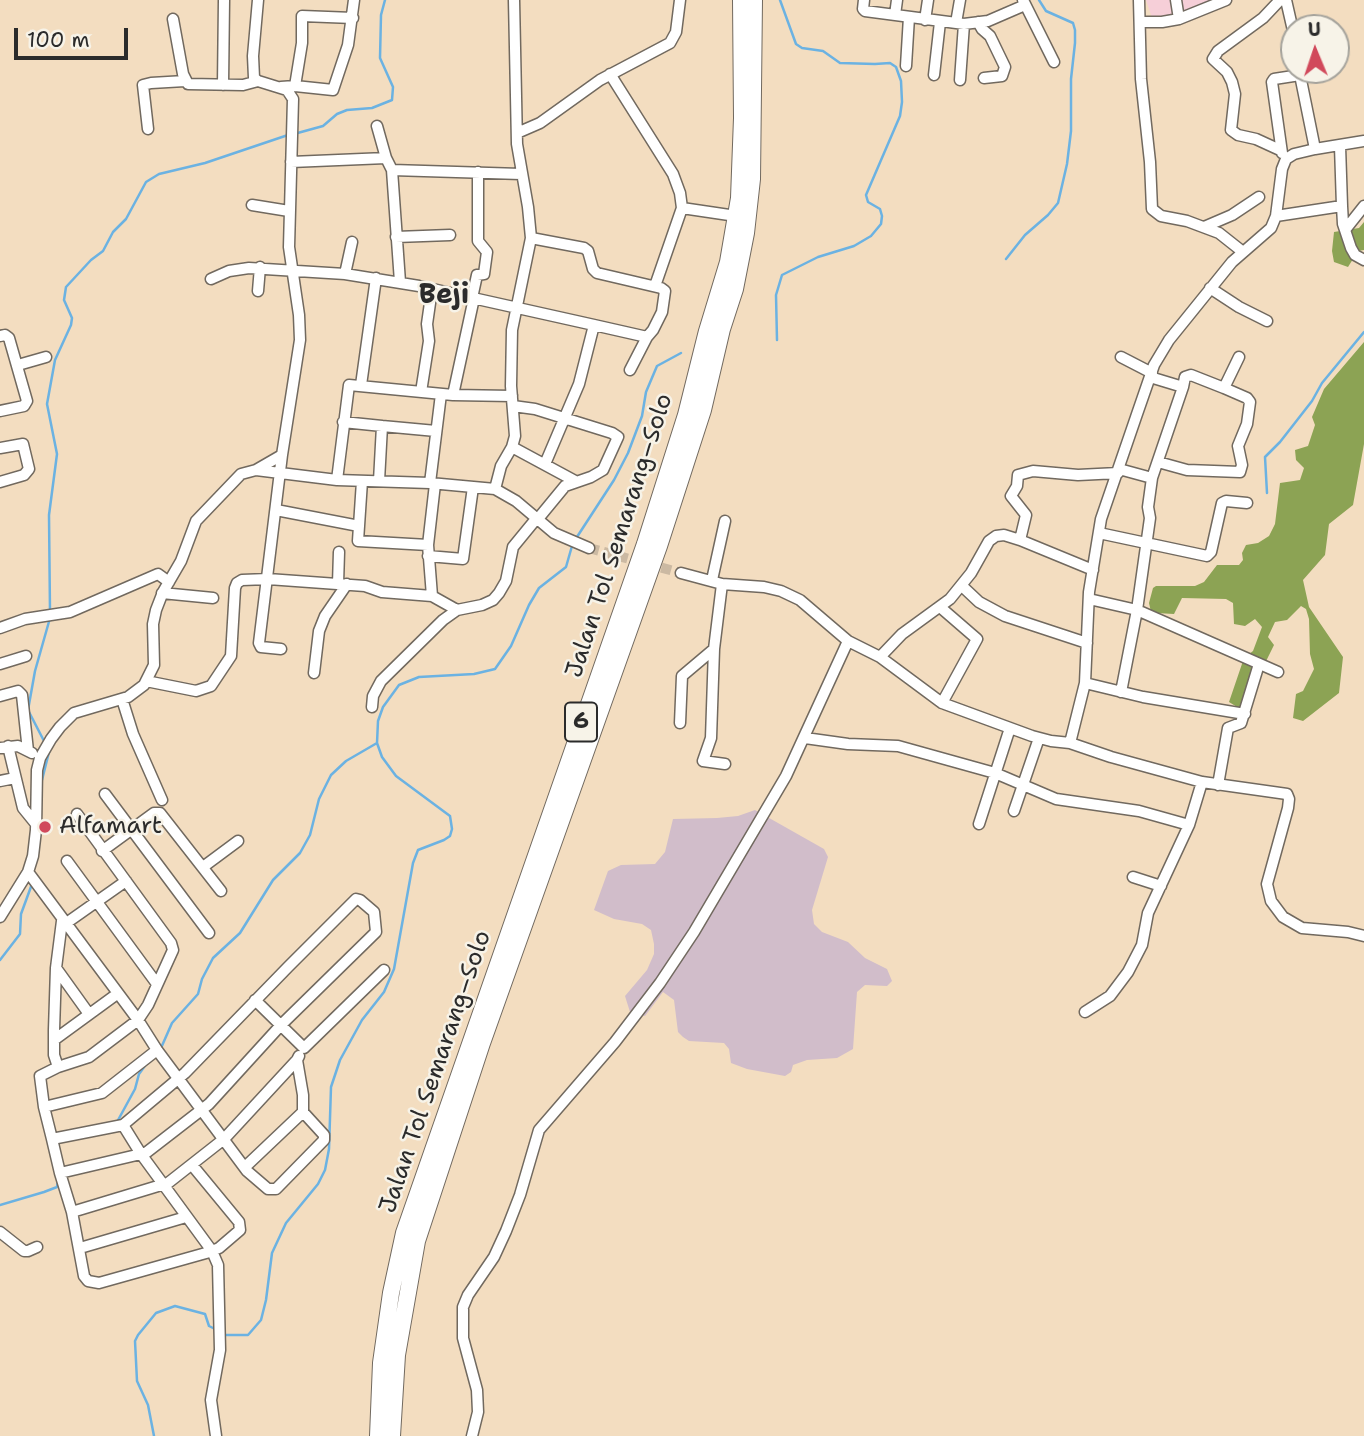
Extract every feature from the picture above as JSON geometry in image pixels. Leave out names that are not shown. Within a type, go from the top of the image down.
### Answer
[{"type":"highway","name":"Jalan Tol Semarang–Solo","points":[[378,1436],[381,1363],[391,1293],[404,1233],[645,544],[687,415],[728,262],[736,216],[741,118],[741,0]]},
{"type":"highway","name":"Jalan Tol Semarang–Solo","points":[[392,1436],[397,1355],[417,1241],[482,1043],[659,546],[704,410],[722,329],[735,289],[746,233],[752,179],[754,0]]},
{"type":"street","points":[[223,85],[224,0]]},
{"type":"street","points":[[258,0],[254,76],[258,81],[287,90],[293,99],[289,211],[292,271],[300,340],[282,456],[259,644],[261,647],[281,649]]},
{"type":"street","points":[[281,87],[333,90],[348,45],[354,0]]},
{"type":"street","points":[[495,489],[502,463],[512,447],[515,426],[511,349],[531,238],[517,133],[514,0]]},
{"type":"street","points":[[517,133],[540,124],[610,74],[670,43],[676,32],[680,0]]},
{"type":"street","points":[[864,0],[865,11],[960,24],[988,21],[1024,2],[1054,62]]},
{"type":"street","points":[[895,15],[897,0]]},
{"type":"street","points":[[925,20],[928,0]]},
{"type":"street","points":[[960,0],[961,80]]},
{"type":"street","points":[[1139,0],[1141,79],[1152,209],[1161,216],[1221,234],[1243,252]]},
{"type":"street","points":[[1176,0],[1179,19]]},
{"type":"street","points":[[1140,22],[1179,19],[1226,0]]},
{"type":"street","points":[[1280,0],[1263,18],[1218,51],[1213,59],[1227,72],[1232,82],[1235,94],[1231,130],[1283,154],[1364,141]]},
{"type":"street","points":[[295,86],[302,43],[301,17],[353,18]]},
{"type":"street","points":[[906,66],[909,17]]},
{"type":"street","points":[[173,19],[185,82]]},
{"type":"street","points":[[934,75],[940,22]]},
{"type":"street","points":[[978,22],[990,36],[1005,68],[1002,76],[984,78]]},
{"type":"street","points":[[610,74],[673,174],[680,192],[682,208],[655,286]]},
{"type":"street","points":[[1070,743],[1085,683],[1089,599],[1101,519],[1151,375],[1169,340],[1210,288],[1243,252],[1269,230],[1276,216],[1283,154],[1272,82],[1280,78]]},
{"type":"street","points":[[148,129],[142,90],[144,85],[185,82],[192,85],[251,85],[258,81]]},
{"type":"street","points":[[1302,84],[1315,149]]},
{"type":"street","points":[[377,126],[386,158],[393,170],[400,282]]},
{"type":"street","points":[[1340,146],[1345,230],[1355,255],[1364,260]]},
{"type":"street","points":[[291,162],[386,158]]},
{"type":"street","points":[[393,170],[521,174]]},
{"type":"street","points":[[453,395],[477,275],[484,274],[486,252],[478,241],[478,172]]},
{"type":"street","points":[[1204,227],[1232,215],[1259,197]]},
{"type":"street","points":[[252,205],[289,211]]},
{"type":"street","points":[[1276,216],[1342,206]]},
{"type":"street","points":[[1345,230],[1364,206]]},
{"type":"street","points":[[682,208],[736,216]]},
{"type":"street","points":[[396,237],[450,235]]},
{"type":"street","points":[[531,238],[584,248],[588,251],[593,269],[597,273],[664,289],[665,300],[656,326],[647,337],[630,370]]},
{"type":"street","points":[[345,274],[352,242]]},
{"type":"street","points":[[211,279],[229,271],[260,267],[376,278],[647,337]]},
{"type":"street","points":[[258,291],[260,267]]},
{"type":"street","points":[[361,385],[376,278]]},
{"type":"street","points":[[1210,288],[1238,307],[1267,321]]},
{"type":"street","points":[[421,391],[429,341],[426,324],[432,289]]},
{"type":"street","points":[[545,464],[579,384],[594,325]]},
{"type":"street","points":[[0,336],[8,336],[27,403],[0,411]]},
{"type":"street","points":[[18,365],[46,357]]},
{"type":"street","points":[[1121,357],[1151,375],[1183,387]]},
{"type":"street","points":[[1224,388],[1239,358]]},
{"type":"street","points":[[1121,692],[1147,543],[1152,478],[1185,377],[1191,374],[1247,397],[1250,402],[1247,424],[1238,446],[1242,465],[1240,472],[1187,470],[1158,462]]},
{"type":"street","points":[[337,480],[348,387],[351,385],[512,401],[618,437],[603,470],[562,488],[513,547],[506,581],[493,600],[457,610],[443,620],[381,681],[373,696],[372,708]]},
{"type":"street","points":[[432,596],[428,551],[441,394]]},
{"type":"street","points":[[344,422],[436,431]]},
{"type":"street","points":[[379,481],[382,426]]},
{"type":"street","points":[[0,447],[23,444],[29,469],[24,475],[0,482]]},
{"type":"street","points":[[512,447],[575,481]]},
{"type":"street","points":[[0,917],[28,872],[33,856],[36,778],[51,739],[74,713],[122,699],[139,690],[154,665],[153,624],[162,593],[181,561],[193,528],[201,515],[241,474],[256,470],[282,456]]},
{"type":"street","points":[[256,470],[337,480],[433,483],[495,489],[516,501],[565,539],[589,548]]},
{"type":"street","points":[[1020,540],[1026,514],[1011,496],[1017,486],[1018,475],[1033,471],[1078,475],[1118,471],[1152,478]]},
{"type":"street","points":[[362,481],[359,542],[428,551],[463,559],[473,487]]},
{"type":"street","points":[[1099,533],[1209,555],[1222,503],[1247,503]]},
{"type":"street","points":[[276,510],[359,526]]},
{"type":"street","points":[[725,764],[703,761],[711,738],[717,582],[726,521]]},
{"type":"street","points":[[880,657],[902,634],[940,607],[962,586],[989,541],[996,536],[1004,535],[1020,540],[1093,570]]},
{"type":"street","points":[[314,673],[319,631],[342,584],[339,552]]},
{"type":"street","points":[[681,573],[717,582],[781,591],[800,600],[848,641],[880,657],[942,703],[1010,728],[1202,782],[1284,793],[1288,796],[1288,807],[1267,884],[1269,897],[1283,916],[1302,929],[1348,932],[1364,936]]},
{"type":"street","points":[[0,628],[24,619],[51,616],[90,605],[158,574],[169,582]]},
{"type":"street","points":[[146,681],[196,691],[211,686],[231,656],[235,585],[242,580],[268,579],[365,586],[382,593],[432,596],[457,610]]},
{"type":"street","points":[[962,586],[979,601],[1005,615],[1087,643]]},
{"type":"street","points":[[162,593],[213,598]]},
{"type":"street","points":[[1089,599],[1137,610],[1278,672]]},
{"type":"street","points":[[940,607],[977,639],[942,703]]},
{"type":"street","points":[[472,1436],[478,1412],[477,1390],[463,1338],[463,1307],[494,1257],[509,1222],[539,1130],[608,1050],[660,983],[751,838],[786,776],[848,641]]},
{"type":"street","points":[[680,723],[682,676],[714,649]]},
{"type":"street","points":[[0,664],[26,656]]},
{"type":"street","points":[[1218,785],[1228,727],[1240,723],[1245,714],[1259,664]]},
{"type":"street","points":[[1085,683],[1245,714]]},
{"type":"street","points":[[0,696],[18,691],[22,695],[28,751]]},
{"type":"street","points":[[122,699],[133,734],[162,800]]},
{"type":"street","points":[[979,824],[1010,728]]},
{"type":"street","points":[[805,737],[848,744],[898,746],[995,773],[1056,799],[1139,811],[1189,825]]},
{"type":"street","points":[[1014,811],[1040,738]]},
{"type":"street","points":[[36,824],[23,808],[4,747],[18,746],[43,754]]},
{"type":"street","points":[[0,781],[15,778]]},
{"type":"street","points":[[1085,1012],[1104,1002],[1128,972],[1142,945],[1149,913],[1189,825],[1202,782]]},
{"type":"street","points":[[105,794],[208,933]]},
{"type":"street","points":[[103,851],[154,813],[160,813],[221,891]]},
{"type":"street","points":[[77,814],[172,947],[173,953],[138,1020],[89,1057],[40,1076],[44,1107],[72,1212],[84,1276],[88,1281],[99,1283],[212,1251],[240,1230],[239,1222],[192,1165]]},
{"type":"street","points":[[202,867],[238,841]]},
{"type":"street","points":[[67,861],[157,984]]},
{"type":"street","points":[[28,872],[245,1167],[265,1187],[276,1189],[324,1138],[303,1112],[297,1060]]},
{"type":"street","points":[[1133,877],[1161,886]]},
{"type":"street","points":[[58,1067],[54,1055],[56,968],[64,923],[126,881]]},
{"type":"street","points":[[52,1139],[123,1125],[179,1079],[356,899],[373,911],[376,932],[281,1025],[203,1110],[147,1152],[60,1173]]},
{"type":"street","points":[[56,968],[89,1014]]},
{"type":"street","points":[[72,1212],[164,1185],[192,1165],[224,1139],[297,1060],[304,1048],[384,970]]},
{"type":"street","points":[[54,1040],[117,994]]},
{"type":"street","points":[[255,1000],[304,1048]]},
{"type":"street","points":[[44,1107],[102,1093],[157,1050]]},
{"type":"street","points":[[245,1167],[303,1112]]},
{"type":"street","points":[[123,1125],[212,1251],[219,1271],[220,1333],[218,1364],[211,1400],[216,1436]]},
{"type":"street","points":[[80,1248],[186,1217]]},
{"type":"street","points":[[0,1232],[23,1251],[37,1247]]},
{"type":"shaded area","points":[[1146,0],[1217,0],[1153,21]]},
{"type":"shaded area","points":[[755,810],[824,849],[828,857],[812,910],[814,924],[822,932],[848,942],[865,958],[887,969],[892,981],[887,986],[865,985],[857,992],[853,1049],[837,1058],[807,1060],[793,1065],[791,1072],[785,1076],[731,1063],[729,1049],[724,1043],[689,1041],[683,1037],[678,1032],[674,1000],[663,992],[645,1016],[630,1012],[625,996],[647,970],[654,954],[651,930],[642,924],[614,919],[594,910],[608,871],[621,865],[655,864],[665,852],[673,819],[738,816]]},
{"type":"green space","points":[[1364,222],[1364,250],[1358,251],[1348,267],[1334,262],[1334,232],[1359,228]]},
{"type":"green space","points":[[1364,342],[1364,444],[1353,505],[1329,524],[1325,555],[1303,580],[1309,607],[1343,657],[1339,693],[1303,721],[1293,718],[1296,694],[1303,691],[1314,669],[1310,654],[1309,619],[1306,609],[1301,606],[1287,620],[1275,622],[1268,637],[1274,645],[1242,710],[1229,702],[1244,658],[1253,651],[1262,627],[1255,619],[1245,626],[1234,624],[1233,603],[1226,599],[1182,598],[1174,614],[1151,612],[1149,603],[1153,588],[1195,586],[1204,582],[1217,565],[1239,565],[1243,560],[1242,553],[1246,545],[1258,543],[1269,536],[1275,524],[1280,483],[1300,480],[1304,468],[1296,460],[1295,450],[1308,446],[1315,425],[1312,417],[1324,389]]},
{"type":"waterway","points":[[294,134],[323,126],[337,114],[347,110],[372,108],[392,100],[393,87],[380,58],[381,15],[385,0]]},
{"type":"waterway","points":[[777,340],[776,295],[782,275],[818,257],[854,246],[871,236],[881,224],[880,209],[868,202],[866,195],[900,116],[902,102],[901,81],[896,67],[890,63],[840,63],[823,51],[802,48],[796,44],[780,0]]},
{"type":"waterway","points":[[1006,259],[1025,235],[1058,203],[1067,164],[1075,30],[1073,23],[1046,11],[1039,0]]},
{"type":"waterway","points":[[50,612],[49,515],[57,454],[47,404],[55,360],[71,325],[72,318],[64,300],[66,287],[103,251],[113,232],[126,219],[146,182],[159,174],[205,163],[288,135]]},
{"type":"waterway","points":[[1267,493],[1265,457],[1280,442],[1312,401],[1322,383],[1364,332]]},
{"type":"waterway","points":[[575,540],[628,453],[642,416],[646,392],[657,366],[681,353]]},
{"type":"waterway","points":[[223,1335],[248,1335],[261,1320],[272,1253],[286,1223],[318,1184],[325,1170],[329,1149],[331,1087],[340,1060],[362,1020],[384,992],[394,969],[413,863],[418,850],[444,840],[450,836],[452,829],[450,816],[396,776],[382,757],[377,743],[378,721],[383,707],[399,685],[419,677],[474,674],[495,669],[511,646],[539,588],[566,567],[572,546]]},
{"type":"waterway","points":[[44,741],[28,710],[35,671],[50,618]]},
{"type":"waterway","points":[[161,1048],[172,1023],[198,994],[213,958],[240,933],[273,880],[300,853],[310,835],[319,799],[331,775],[346,761],[377,743]]},
{"type":"waterway","points":[[42,780],[49,752]]},
{"type":"waterway","points":[[0,960],[20,934],[21,914],[32,884]]},
{"type":"waterway","points":[[117,1122],[135,1089],[139,1074],[147,1063]]},
{"type":"waterway","points":[[0,1205],[57,1187],[58,1180]]},
{"type":"waterway","points":[[154,1436],[148,1405],[137,1381],[135,1341],[138,1335],[156,1313],[175,1306],[205,1314],[209,1326],[215,1329]]},
{"type":"tunnel","points":[[589,548],[681,573]]},
{"type":"place","name":"Alfamart","points":[[45,827]]},
{"type":"district","name":"Beji","points":[[444,296]]}]
